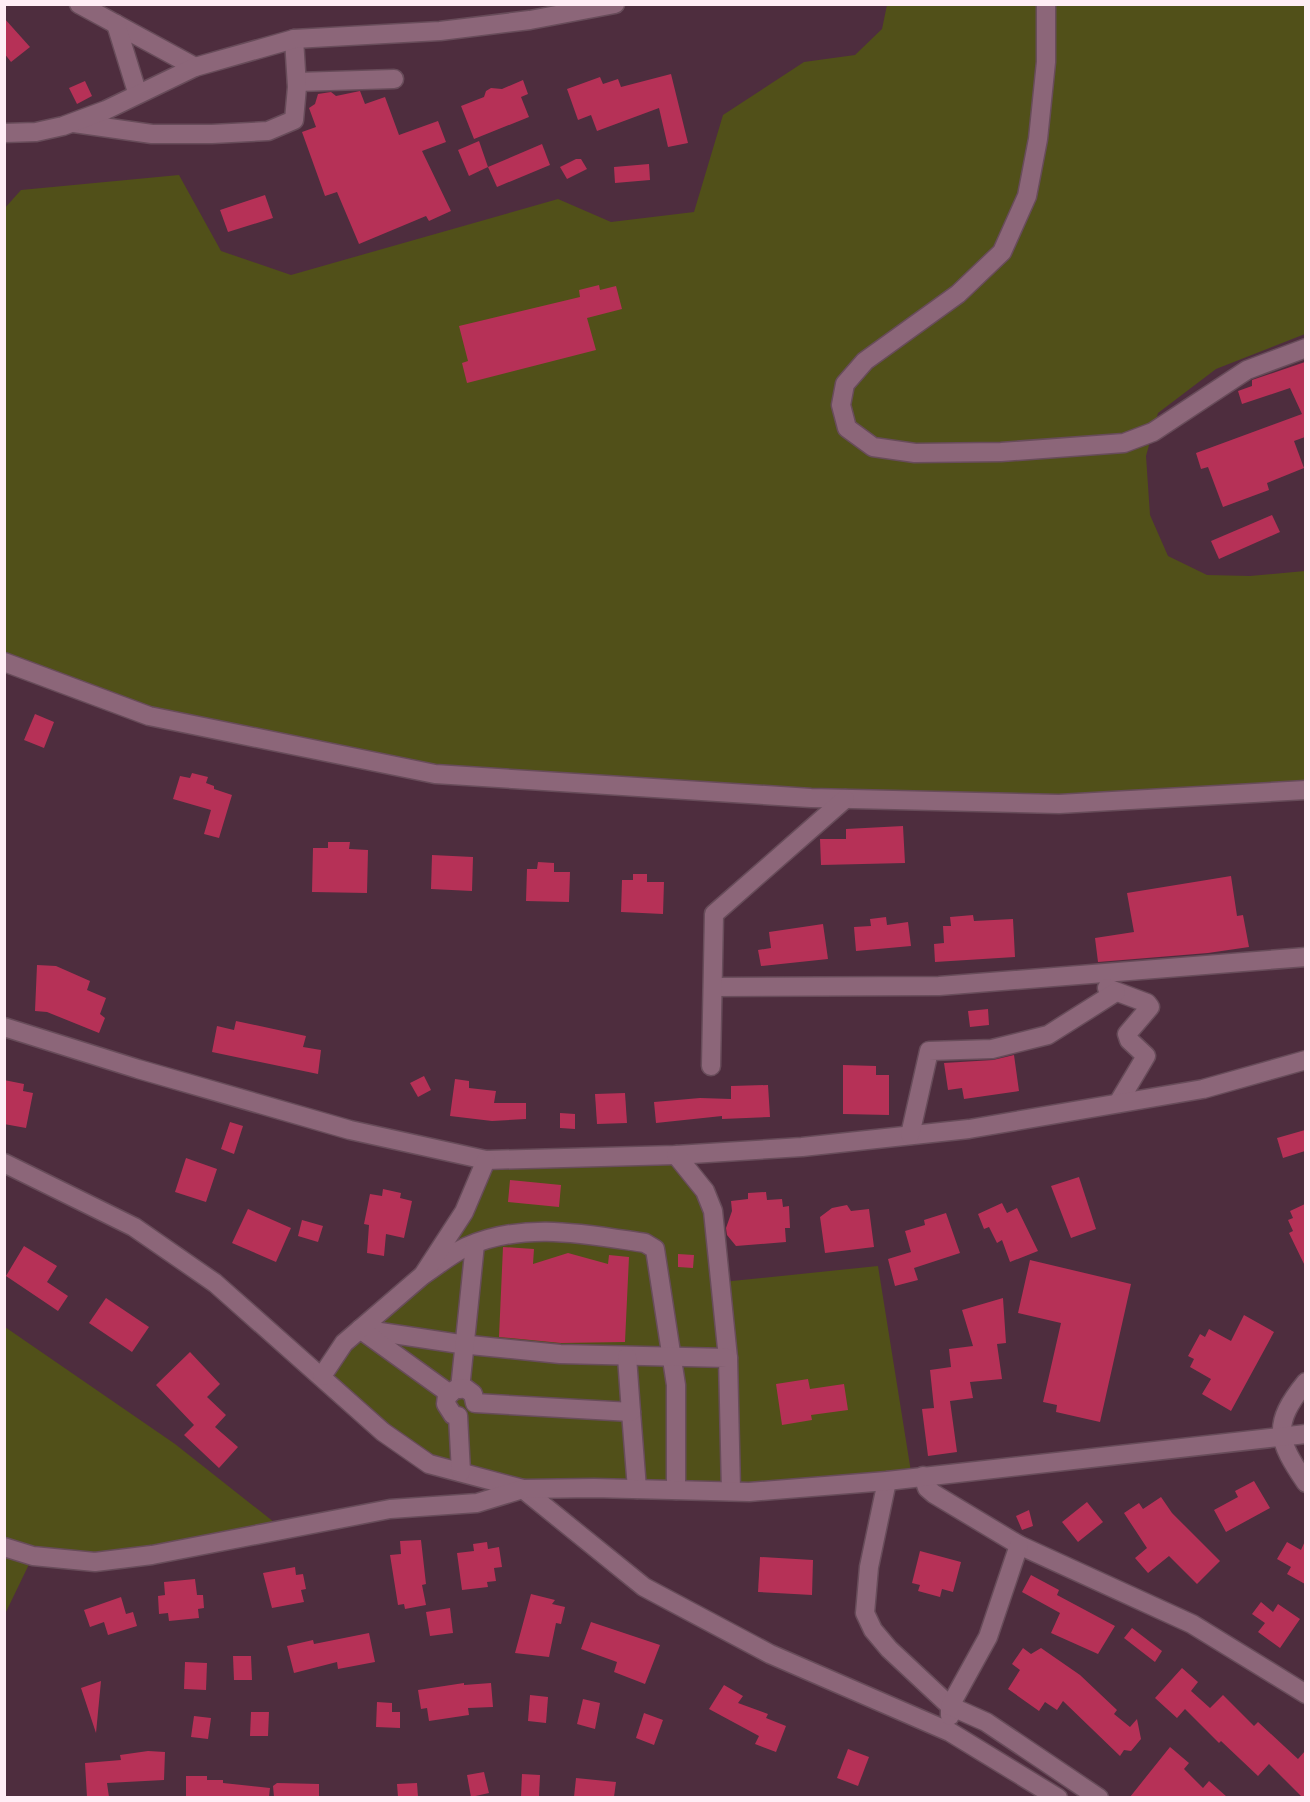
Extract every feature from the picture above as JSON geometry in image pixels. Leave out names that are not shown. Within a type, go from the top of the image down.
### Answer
[{"type":"street","points":[[80,4],[195,67]]},
{"type":"street","points":[[4,133],[36,132],[72,123],[106,110],[137,92],[195,67],[294,39],[440,31],[531,20],[615,4]]},
{"type":"street","points":[[1046,4],[1046,62],[1038,139],[1027,196],[1002,252],[958,294],[865,361],[845,384],[840,405],[847,428],[873,447],[915,453],[1000,452],[1124,443],[1153,432],[1247,370],[1305,348]]},
{"type":"street","points":[[116,24],[137,92]]},
{"type":"street","points":[[72,123],[152,134],[268,131],[294,120],[297,82],[294,39]]},
{"type":"street","points":[[297,82],[394,79]]},
{"type":"street","points":[[4,662],[148,716],[435,774],[844,799],[1059,804],[1305,790]]},
{"type":"street","points":[[711,1066],[714,914],[844,799]]},
{"type":"street","points":[[714,987],[939,986],[1305,957]]},
{"type":"street","points":[[1077,976],[1147,1003],[1150,1007],[1127,1034],[1129,1040],[1146,1056],[1118,1103]]},
{"type":"street","points":[[910,1135],[929,1051],[992,1049],[1048,1035],[1116,992]]},
{"type":"street","points":[[4,1027],[138,1070],[350,1130],[486,1160],[676,1155],[802,1147],[969,1129],[1203,1089],[1305,1060]]},
{"type":"street","points":[[676,1155],[705,1191],[713,1211],[728,1358],[731,1491]]},
{"type":"street","points":[[423,1275],[464,1212],[486,1160]]},
{"type":"street","points":[[4,1162],[134,1227],[215,1283],[383,1432],[429,1464],[523,1489],[731,1491],[887,1481],[1305,1434]]},
{"type":"street","points":[[322,1376],[344,1343],[423,1275],[466,1247],[521,1230],[574,1232],[645,1243],[655,1249],[676,1385],[676,1490]]},
{"type":"street","points":[[461,1472],[458,1416],[453,1415],[446,1404],[455,1391],[465,1345],[475,1244]]},
{"type":"street","points":[[360,1329],[465,1345],[627,1357],[671,1355],[728,1358]]},
{"type":"street","points":[[360,1329],[455,1391],[465,1388],[473,1394],[475,1403],[632,1412]]},
{"type":"street","points":[[627,1357],[637,1489]]},
{"type":"street","points":[[1305,1382],[1288,1404],[1280,1437],[1288,1457],[1305,1484]]},
{"type":"street","points":[[923,1476],[927,1488],[934,1494],[1019,1545],[1192,1624],[1305,1694]]},
{"type":"street","points":[[887,1481],[869,1567],[865,1613],[873,1630],[889,1649],[950,1706],[986,1722],[1099,1797]]},
{"type":"street","points":[[4,1547],[33,1556],[56,1559],[95,1562],[124,1559],[390,1509],[477,1503],[523,1489]]},
{"type":"street","points":[[523,1489],[644,1587],[770,1654],[950,1732],[1058,1797]]},
{"type":"street","points":[[950,1732],[950,1706],[987,1637],[1019,1545]]},
{"type":"shaded area","points":[[887,5],[1305,5],[1305,334],[1216,369],[1158,413],[1146,456],[1150,515],[1168,556],[1207,575],[1250,576],[1305,571],[1305,790],[1096,803],[435,774],[149,716],[5,662],[4,209],[21,190],[179,175],[221,251],[291,275],[558,199],[611,222],[694,212],[723,115],[804,62],[855,55],[882,29]]},
{"type":"shaded area","points":[[676,1155],[705,1191],[722,1282],[878,1266],[912,1478],[887,1481],[523,1489],[427,1466],[319,1384],[344,1343],[404,1294],[486,1160]]},
{"type":"shaded area","points":[[5,1327],[175,1444],[284,1530],[152,1555],[33,1556],[5,1614]]},
{"type":"building","points":[[4,18],[30,47],[11,62],[4,53]]},
{"type":"building","points":[[671,74],[688,143],[668,147],[659,108],[597,131],[591,115],[578,120],[567,89],[600,77],[603,84],[618,79],[621,87]]},
{"type":"building","points":[[523,80],[528,94],[521,97],[529,117],[474,139],[461,106],[484,97],[486,91],[491,88],[502,89]]},
{"type":"building","points":[[85,81],[92,96],[77,104],[69,88]]},
{"type":"building","points":[[360,91],[365,104],[385,97],[399,135],[438,121],[446,142],[422,151],[451,211],[429,221],[426,216],[359,244],[337,192],[325,196],[302,132],[316,127],[309,108],[315,104],[318,94],[331,92],[336,96]]},
{"type":"building","points":[[479,141],[488,167],[469,176],[458,150]]},
{"type":"building","points":[[542,144],[550,165],[497,187],[488,167]]},
{"type":"building","points":[[581,159],[587,169],[567,179],[560,167]]},
{"type":"building","points":[[649,164],[650,180],[615,183],[614,167]]},
{"type":"building","points":[[265,195],[273,218],[228,232],[220,210]]},
{"type":"building","points":[[599,285],[600,290],[616,286],[622,309],[587,318],[596,350],[467,383],[462,363],[468,361],[459,326],[580,297],[579,290]]},
{"type":"building","points":[[1305,362],[1305,437],[1294,441],[1304,468],[1267,483],[1269,490],[1223,507],[1208,467],[1201,469],[1196,453],[1302,414],[1290,388],[1242,404],[1238,391],[1252,386],[1252,380]]},
{"type":"building","points":[[1272,515],[1280,532],[1219,559],[1211,541]]},
{"type":"building","points":[[35,714],[54,722],[44,748],[24,740]]},
{"type":"building","points":[[192,773],[208,777],[206,783],[214,786],[214,789],[232,795],[219,838],[204,834],[211,810],[173,799],[180,776],[190,778]]},
{"type":"building","points":[[903,826],[905,863],[821,865],[820,839],[846,839],[846,829]]},
{"type":"building","points":[[328,842],[350,842],[349,849],[368,850],[367,893],[312,892],[313,848],[328,848]]},
{"type":"building","points":[[432,855],[473,857],[472,891],[431,889]]},
{"type":"building","points":[[538,862],[554,863],[554,872],[570,872],[569,902],[526,901],[527,869],[537,869]]},
{"type":"building","points":[[633,874],[647,874],[647,882],[664,882],[663,914],[621,912],[622,880],[633,880]]},
{"type":"building","points":[[1231,876],[1237,916],[1243,915],[1249,947],[1208,953],[1098,962],[1095,938],[1134,932],[1127,893]]},
{"type":"building","points":[[973,915],[974,921],[1013,919],[1015,957],[935,962],[934,944],[944,943],[943,926],[951,926],[950,917]]},
{"type":"building","points":[[886,917],[887,925],[908,922],[911,946],[856,951],[854,927],[871,926],[870,919]]},
{"type":"building","points":[[823,924],[828,959],[761,966],[758,950],[771,948],[769,932]]},
{"type":"building","points":[[37,965],[56,966],[90,981],[87,990],[106,998],[100,1014],[105,1018],[99,1033],[47,1012],[35,1011]]},
{"type":"building","points":[[988,1009],[989,1025],[970,1027],[968,1011]]},
{"type":"building","points":[[236,1021],[306,1036],[303,1047],[321,1050],[318,1074],[212,1052],[217,1026],[234,1030]]},
{"type":"building","points":[[1014,1055],[1019,1091],[964,1099],[962,1088],[948,1090],[944,1063],[993,1060]]},
{"type":"building","points":[[843,1065],[876,1066],[876,1075],[889,1075],[889,1115],[843,1114]]},
{"type":"building","points":[[424,1076],[431,1090],[418,1097],[410,1083]]},
{"type":"building","points":[[455,1079],[469,1081],[469,1088],[496,1091],[494,1103],[526,1103],[526,1119],[492,1121],[450,1116]]},
{"type":"building","points":[[4,1080],[24,1084],[23,1091],[33,1093],[26,1128],[4,1124]]},
{"type":"building","points":[[768,1085],[770,1117],[722,1119],[722,1116],[656,1123],[654,1102],[700,1098],[731,1099],[731,1086]]},
{"type":"building","points":[[625,1093],[627,1123],[597,1124],[595,1094]]},
{"type":"building","points":[[560,1113],[575,1114],[575,1129],[560,1128]]},
{"type":"building","points":[[230,1122],[243,1126],[234,1154],[221,1149]]},
{"type":"building","points":[[1305,1130],[1305,1151],[1283,1158],[1277,1138]]},
{"type":"building","points":[[186,1158],[217,1169],[206,1202],[175,1192]]},
{"type":"building","points":[[1079,1177],[1096,1229],[1071,1238],[1051,1186]]},
{"type":"building","points":[[510,1180],[561,1185],[559,1207],[508,1202]]},
{"type":"building","points":[[383,1189],[401,1193],[400,1198],[412,1201],[404,1238],[386,1234],[384,1256],[367,1253],[369,1225],[364,1224],[370,1194],[382,1196]]},
{"type":"building","points":[[766,1192],[767,1200],[782,1199],[783,1207],[789,1206],[790,1228],[785,1228],[786,1242],[736,1246],[727,1235],[726,1228],[732,1211],[731,1201],[748,1199],[748,1193]]},
{"type":"building","points":[[1002,1203],[1007,1213],[1017,1208],[1038,1251],[1010,1262],[1002,1240],[997,1243],[989,1227],[984,1229],[978,1214]]},
{"type":"building","points":[[1305,1204],[1305,1266],[1289,1233],[1293,1231],[1288,1220],[1293,1218],[1290,1211]]},
{"type":"building","points":[[847,1205],[851,1211],[869,1209],[874,1247],[825,1253],[820,1217],[832,1208]]},
{"type":"building","points":[[248,1209],[291,1228],[276,1262],[232,1243]]},
{"type":"building","points":[[946,1213],[960,1253],[914,1268],[918,1280],[895,1286],[888,1259],[911,1252],[905,1231],[925,1225],[924,1220]]},
{"type":"building","points":[[302,1220],[323,1226],[318,1242],[298,1236]]},
{"type":"building","points":[[24,1246],[57,1266],[47,1282],[68,1296],[58,1311],[6,1276]]},
{"type":"building","points":[[503,1247],[534,1249],[533,1264],[568,1253],[608,1264],[609,1255],[629,1257],[625,1342],[561,1343],[499,1337]]},
{"type":"building","points":[[678,1254],[694,1255],[693,1268],[678,1267]]},
{"type":"building","points":[[1030,1260],[1131,1284],[1100,1422],[1056,1412],[1057,1405],[1043,1402],[1061,1323],[1018,1313]]},
{"type":"building","points":[[106,1298],[149,1327],[132,1352],[89,1323]]},
{"type":"building","points":[[1003,1298],[1006,1343],[997,1344],[1002,1379],[970,1382],[973,1398],[950,1401],[957,1452],[928,1456],[922,1409],[934,1408],[930,1370],[951,1367],[949,1349],[973,1346],[962,1310]]},
{"type":"building","points":[[1244,1315],[1274,1332],[1231,1411],[1202,1394],[1211,1379],[1190,1367],[1194,1359],[1188,1356],[1200,1334],[1205,1337],[1209,1329],[1231,1341]]},
{"type":"building","points":[[190,1352],[220,1384],[207,1397],[226,1415],[215,1427],[238,1447],[219,1468],[184,1435],[194,1425],[156,1385]]},
{"type":"building","points":[[808,1379],[810,1389],[844,1384],[848,1410],[811,1415],[812,1420],[782,1425],[776,1384]]},
{"type":"building","points":[[1254,1481],[1270,1508],[1226,1532],[1214,1510],[1238,1497],[1235,1491]]},
{"type":"building","points":[[1161,1497],[1172,1513],[1220,1561],[1197,1584],[1169,1556],[1148,1573],[1135,1558],[1147,1548],[1124,1513],[1139,1503],[1143,1509]]},
{"type":"building","points":[[1087,1502],[1103,1522],[1078,1542],[1062,1522]]},
{"type":"building","points":[[1029,1510],[1033,1526],[1022,1530],[1016,1516]]},
{"type":"building","points":[[421,1540],[426,1584],[422,1585],[426,1605],[405,1609],[404,1604],[398,1605],[390,1555],[401,1554],[400,1541]]},
{"type":"building","points":[[1305,1541],[1305,1584],[1287,1574],[1291,1567],[1277,1559],[1287,1542],[1301,1550]]},
{"type":"building","points":[[487,1542],[488,1549],[499,1547],[502,1567],[494,1568],[496,1581],[487,1582],[488,1587],[462,1590],[457,1553],[474,1551],[473,1544]]},
{"type":"building","points":[[920,1551],[961,1562],[953,1592],[942,1589],[940,1597],[918,1591],[920,1585],[912,1583]]},
{"type":"building","points":[[760,1557],[813,1560],[812,1595],[758,1592]]},
{"type":"building","points":[[295,1567],[296,1575],[303,1574],[306,1589],[301,1590],[304,1602],[272,1608],[263,1573]]},
{"type":"building","points":[[1031,1575],[1059,1590],[1057,1595],[1115,1626],[1098,1654],[1051,1633],[1060,1613],[1022,1592]]},
{"type":"building","points":[[195,1579],[197,1595],[203,1595],[204,1608],[198,1609],[199,1618],[169,1621],[168,1613],[159,1614],[158,1596],[165,1595],[164,1582]]},
{"type":"building","points":[[531,1594],[555,1600],[552,1604],[565,1607],[561,1624],[556,1623],[549,1657],[515,1653]]},
{"type":"building","points":[[121,1597],[126,1614],[133,1612],[137,1626],[108,1635],[104,1622],[90,1627],[84,1610]]},
{"type":"building","points":[[1261,1602],[1273,1612],[1278,1604],[1300,1619],[1280,1648],[1258,1632],[1265,1623],[1252,1614]]},
{"type":"building","points":[[450,1608],[453,1633],[430,1636],[426,1612]]},
{"type":"building","points":[[591,1622],[660,1645],[645,1684],[614,1672],[617,1662],[581,1649]]},
{"type":"building","points":[[1132,1628],[1162,1651],[1155,1662],[1124,1638]]},
{"type":"building","points":[[369,1633],[375,1662],[338,1669],[337,1662],[294,1673],[287,1646],[313,1640],[314,1644]]},
{"type":"building","points":[[1023,1648],[1031,1654],[1041,1648],[1080,1675],[1117,1710],[1114,1714],[1130,1727],[1137,1719],[1141,1739],[1131,1751],[1124,1750],[1120,1756],[1063,1701],[1057,1710],[1045,1702],[1039,1711],[1008,1689],[1020,1670],[1012,1664]]},
{"type":"building","points":[[233,1656],[251,1656],[252,1680],[234,1680]]},
{"type":"building","points":[[185,1662],[207,1663],[206,1690],[184,1689]]},
{"type":"building","points":[[1182,1668],[1198,1682],[1191,1691],[1210,1708],[1223,1695],[1254,1726],[1258,1722],[1298,1759],[1305,1751],[1305,1797],[1302,1797],[1269,1764],[1258,1776],[1221,1741],[1219,1743],[1185,1709],[1177,1718],[1155,1698]]},
{"type":"building","points":[[101,1681],[96,1733],[81,1688]]},
{"type":"building","points":[[464,1683],[464,1685],[491,1683],[493,1707],[468,1708],[469,1715],[429,1721],[427,1708],[421,1709],[418,1690]]},
{"type":"building","points":[[724,1685],[743,1696],[738,1703],[768,1714],[766,1718],[786,1726],[776,1752],[755,1744],[759,1736],[709,1709]]},
{"type":"building","points":[[530,1695],[548,1697],[546,1723],[528,1721]]},
{"type":"building","points":[[583,1699],[600,1703],[595,1729],[577,1724]]},
{"type":"building","points":[[377,1702],[392,1703],[392,1712],[400,1712],[400,1728],[376,1727]]},
{"type":"building","points":[[251,1712],[269,1712],[268,1736],[250,1736]]},
{"type":"building","points":[[644,1713],[663,1720],[654,1745],[636,1738]]},
{"type":"building","points":[[194,1716],[211,1718],[208,1739],[191,1737]]},
{"type":"building","points":[[1170,1747],[1189,1763],[1184,1769],[1203,1788],[1209,1781],[1227,1797],[1130,1797]]},
{"type":"building","points":[[848,1749],[869,1757],[858,1786],[837,1778]]},
{"type":"building","points":[[148,1751],[165,1752],[164,1780],[107,1783],[109,1797],[87,1797],[85,1763],[121,1760],[120,1755]]},
{"type":"building","points":[[484,1772],[489,1793],[471,1797],[467,1775]]},
{"type":"building","points":[[522,1774],[540,1775],[539,1797],[521,1797]]},
{"type":"building","points":[[186,1776],[207,1776],[207,1780],[223,1780],[223,1783],[270,1788],[269,1797],[186,1797]]},
{"type":"building","points":[[576,1778],[616,1782],[614,1797],[574,1797]]},
{"type":"building","points":[[277,1783],[319,1784],[319,1797],[274,1797],[273,1786]]},
{"type":"building","points":[[417,1783],[418,1797],[398,1797],[397,1784]]}]
